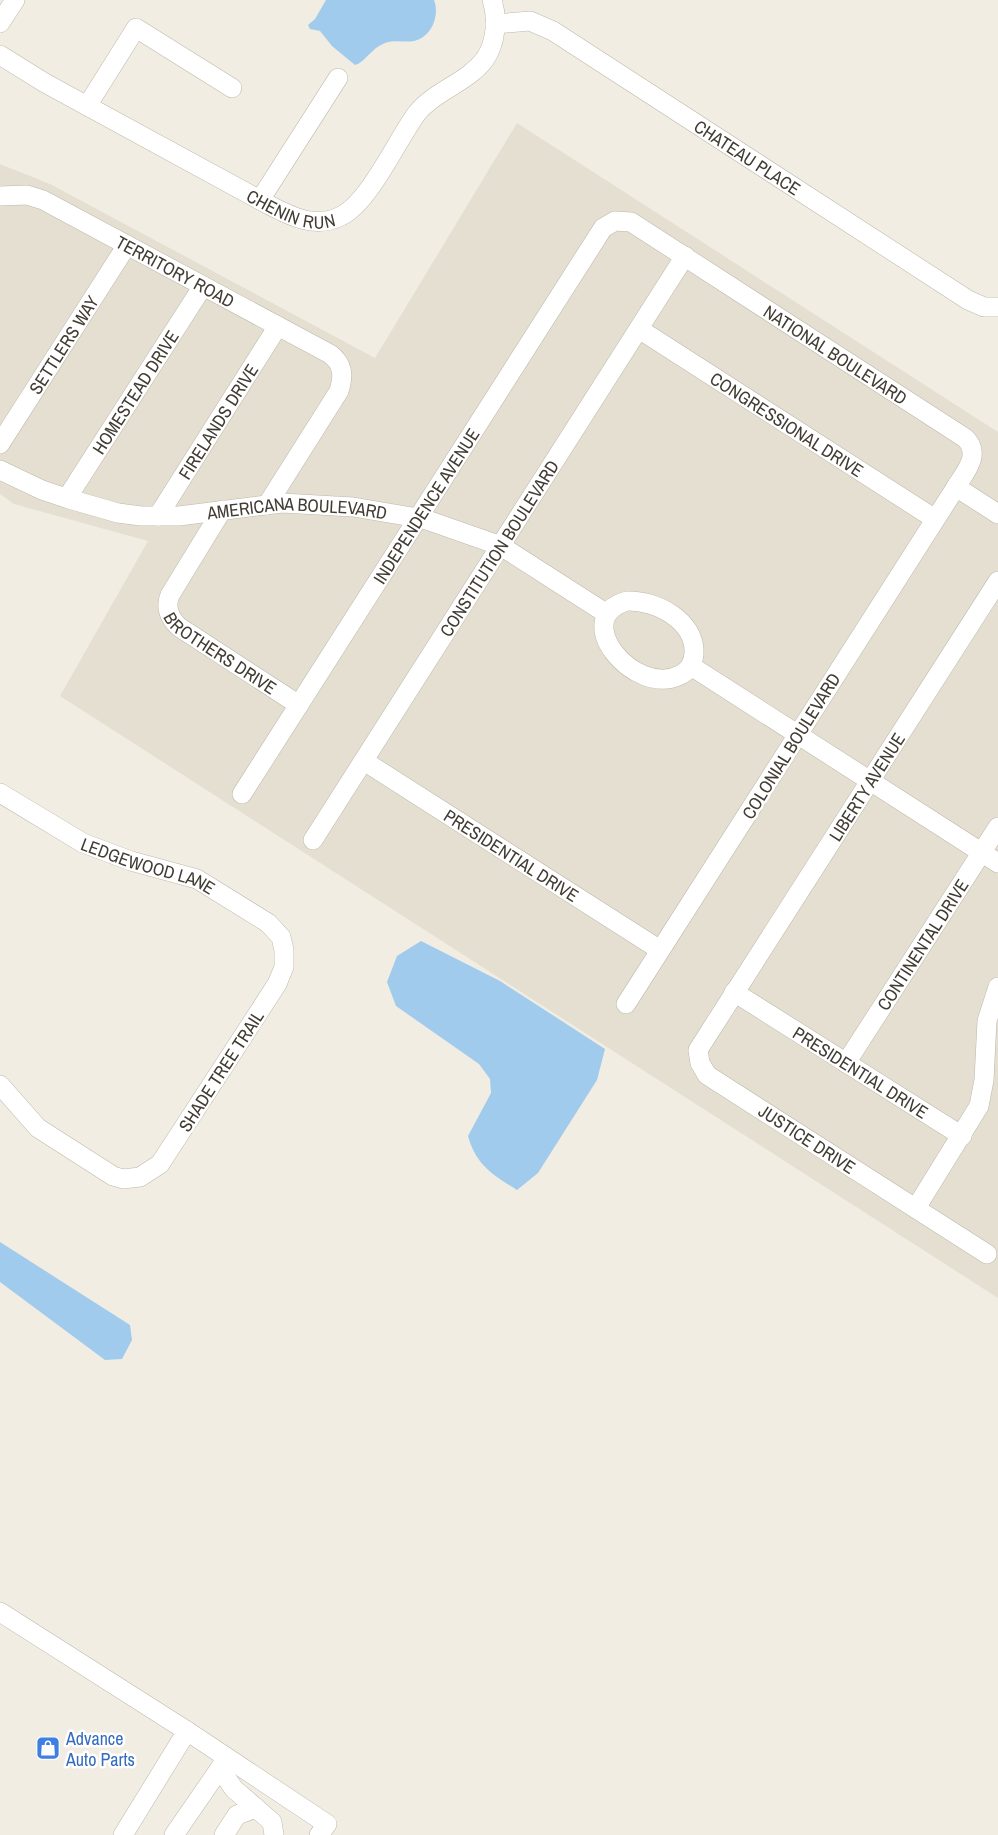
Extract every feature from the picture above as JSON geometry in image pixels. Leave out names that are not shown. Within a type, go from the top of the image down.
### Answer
[{"type":"street","points":[[0,23],[15,0]]},
{"type":"street","name":"CHENIN RUN","points":[[0,55],[87,106],[283,212],[310,222],[331,220],[350,211],[357,205],[423,106],[442,91],[467,76],[485,59],[490,49],[495,24],[492,0]]},
{"type":"street","name":"CHATEAU PLACE","points":[[495,24],[530,21],[553,31],[968,300],[984,307],[998,307]]},
{"type":"street","points":[[87,106],[136,28],[232,88]]},
{"type":"street","points":[[260,200],[338,78]]},
{"type":"street","name":"TERRITORY ROAD","points":[[0,196],[18,194],[38,198],[330,354],[342,369],[339,391],[267,505]]},
{"type":"street","name":"NATIONAL BOULEVARD","points":[[615,221],[631,222],[964,438],[970,444],[972,456],[956,487]]},
{"type":"street","name":"INDEPENDENCE AVENUE","points":[[242,794],[603,228],[615,221]]},
{"type":"street","name":"SETTLERS WAY","points":[[0,444],[127,245]]},
{"type":"street","name":"CONSTITUTION BOULEVARD","points":[[313,840],[685,256]]},
{"type":"street","name":"HOMESTEAD DRIVE","points":[[67,498],[203,286]]},
{"type":"street","name":"FIRELANDS DRIVE","points":[[158,516],[278,326]]},
{"type":"street","name":"CONGRESSIONAL DRIVE","points":[[639,329],[935,519]]},
{"type":"street","name":"AMERICANA BOULEVARD","points":[[0,470],[42,490],[118,513],[158,516],[282,503],[353,507],[418,518],[500,546],[607,614]]},
{"type":"street","points":[[956,487],[998,514]]},
{"type":"street","name":"COLONIAL BOULEVARD","points":[[626,1004],[956,487]]},
{"type":"street","name":"BROTHERS DRIVE","points":[[222,510],[170,594],[169,615],[178,626],[299,705]]},
{"type":"street","name":"LIBERTY AVENUE","points":[[734,992],[998,581]]},
{"type":"street","points":[[627,601],[646,602],[663,609],[679,621],[690,634],[694,650],[691,666],[680,676],[658,679],[630,668],[617,657],[607,643],[604,628],[607,614],[614,606],[627,601]]},
{"type":"street","points":[[691,666],[998,863]]},
{"type":"street","name":"PRESIDENTIAL DRIVE","points":[[364,761],[660,950]]},
{"type":"street","name":"LEDGEWOOD LANE","points":[[0,793],[83,843],[130,861],[187,876],[206,884],[272,926],[281,937],[284,950]]},
{"type":"street","name":"CONTINENTAL DRIVE","points":[[846,1063],[998,826]]},
{"type":"street","name":"SHADE TREE TRAIL","points":[[0,1085],[44,1132],[112,1176],[123,1179],[136,1178],[148,1174],[160,1164],[272,992],[284,967],[284,950]]},
{"type":"street","points":[[916,1208],[974,1118],[982,1098],[986,1028],[998,987]]},
{"type":"street","name":"PRESIDENTIAL DRIVE","points":[[734,992],[962,1136]]},
{"type":"street","name":"JUSTICE DRIVE","points":[[734,992],[699,1047],[699,1058],[704,1072],[987,1254]]},
{"type":"street","points":[[0,1612],[187,1731],[220,1768],[234,1789],[272,1822],[274,1835]]},
{"type":"street","points":[[124,1835],[187,1731]]},
{"type":"street","points":[[174,1835],[220,1768]]},
{"type":"street","points":[[188,1835],[215,1789],[220,1768]]},
{"type":"street","points":[[220,1768],[327,1824],[320,1835]]},
{"type":"street","points":[[224,1835],[237,1815],[256,1808]]},
{"type":"shaded area","points":[[517,123],[998,432],[998,1298],[60,696],[148,541],[14,504],[0,494],[0,164],[50,184],[375,358]]},
{"type":"water","points":[[326,0],[434,0],[436,12],[433,25],[426,35],[420,39],[383,44],[355,65],[332,46],[320,31],[310,29],[308,25],[315,19]]},
{"type":"water","points":[[421,941],[500,981],[605,1049],[597,1080],[538,1173],[517,1190],[486,1168],[476,1155],[468,1136],[491,1093],[490,1079],[479,1064],[396,1006],[387,982],[397,956]]},
{"type":"water","points":[[0,1242],[130,1325],[132,1340],[122,1359],[105,1360],[0,1282]]},
{"type":"place","name":"Advance Auto Parts","points":[[48,1748]]}]
